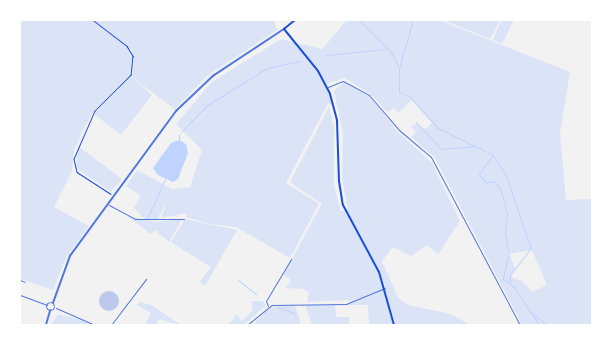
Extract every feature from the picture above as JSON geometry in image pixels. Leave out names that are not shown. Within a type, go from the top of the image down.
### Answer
[{"type":"main road","points":[[295,20],[284,30],[328,87],[337,115],[339,181],[343,205],[385,288],[389,299],[394,325]]},
{"type":"street","points":[[53,303],[68,260],[192,95],[213,76],[284,30]]},
{"type":"street","points":[[328,87],[343,81],[369,96],[396,127],[431,157],[520,325]]},
{"type":"street","points":[[108,205],[136,219],[184,219]]},
{"type":"street","points":[[268,306],[266,301],[291,259]]},
{"type":"street","points":[[111,325],[146,279]]},
{"type":"street","points":[[20,280],[25,282]]},
{"type":"street","points":[[247,325],[268,306],[354,302],[385,288]]},
{"type":"street","points":[[20,295],[47,305],[53,303]]},
{"type":"street","points":[[53,303],[56,308],[95,325]]},
{"type":"street","points":[[46,325],[50,311],[47,305]]},
{"type":"street","points":[[50,311],[56,308]]},
{"type":"path","points":[[93,20],[127,46],[133,56],[131,75],[94,111],[74,159],[77,172],[112,195]]},
{"type":"shaded area","points":[[20,20],[92,20],[127,47],[133,56],[129,75],[94,111],[85,126],[74,150],[72,171],[54,207],[89,226],[67,256],[53,290],[20,279]]},
{"type":"shaded area","points":[[94,20],[274,20],[277,30],[207,76],[175,109],[138,82],[132,75],[132,50]]},
{"type":"shaded area","points":[[347,20],[439,20],[570,72],[560,133],[566,200],[592,199],[592,325],[522,325],[435,158],[411,137],[416,132],[411,127],[417,123],[422,129],[427,128],[432,123],[412,100],[398,113],[394,108],[387,112],[371,94],[344,78],[326,84],[332,105],[328,103],[286,183],[319,204],[290,258],[236,227],[210,224],[186,217],[187,213],[161,218],[167,201],[158,219],[145,219],[134,208],[141,196],[126,186],[137,170],[172,189],[190,187],[202,150],[176,124],[212,82],[281,39],[322,49]],"holes":[[[532,250],[547,285],[532,292],[522,281],[511,277],[515,270],[510,254]]]},
{"type":"shaded area","points":[[443,20],[500,20],[490,39]]},
{"type":"shaded area","points":[[501,20],[514,20],[502,44],[493,40]]},
{"type":"shaded area","points":[[131,76],[152,95],[121,135],[94,114]]},
{"type":"shaded area","points":[[344,82],[370,96],[397,131],[432,163],[460,221],[438,254],[427,245],[411,256],[393,247],[382,261],[398,298],[408,305],[451,314],[470,325],[369,325],[368,305],[349,305],[350,300],[307,302],[309,293],[303,289],[286,288],[291,280],[283,275],[322,204],[290,182],[329,107],[334,127],[334,186],[341,211],[348,209],[342,179],[343,133],[334,91]]},
{"type":"shaded area","points":[[78,146],[122,179],[111,192],[76,168]]},
{"type":"shaded area","points":[[126,215],[155,222],[182,219],[169,242],[155,230],[151,234]]},
{"type":"shaded area","points":[[185,219],[237,230],[205,286],[200,282],[211,267],[171,242]]},
{"type":"shaded area","points":[[252,301],[262,301],[266,305],[244,325],[229,325],[236,314],[242,321],[252,311]]},
{"type":"shaded area","points":[[140,302],[151,305],[181,325],[159,319],[156,325],[145,325],[151,313],[137,305]]},
{"type":"shaded area","points":[[295,305],[301,325],[253,325],[270,307]]},
{"type":"shaded area","points":[[305,305],[335,305],[336,317],[349,317],[349,325],[312,325]]},
{"type":"shaded area","points":[[58,314],[81,320],[91,325],[51,325]]},
{"type":"water","points":[[179,140],[186,144],[188,153],[178,179],[173,182],[158,175],[153,168],[171,143]]},
{"type":"building","points":[[109,291],[116,294],[119,301],[116,308],[109,311],[102,308],[99,301],[102,294]]},
{"type":"waterway","points":[[359,20],[391,52],[398,66]]},
{"type":"waterway","points":[[413,20],[399,68],[399,92],[409,96],[438,128],[493,155],[479,174],[486,183],[494,181],[501,190],[507,214],[505,232],[508,252]]},
{"type":"waterway","points":[[326,55],[386,49]]},
{"type":"waterway","points":[[181,132],[206,106],[267,68],[300,61]]},
{"type":"waterway","points":[[416,122],[441,149],[475,146]]},
{"type":"waterway","points":[[179,134],[179,140]]},
{"type":"waterway","points":[[494,156],[506,176],[531,248],[510,275],[510,283]]},
{"type":"waterway","points":[[147,219],[165,179]]},
{"type":"waterway","points":[[508,255],[503,279],[514,287],[530,312],[547,325]]},
{"type":"waterway","points":[[238,280],[256,294]]},
{"type":"waterway","points":[[277,307],[296,314]]},
{"type":"waterway","points":[[533,315],[539,325]]}]
